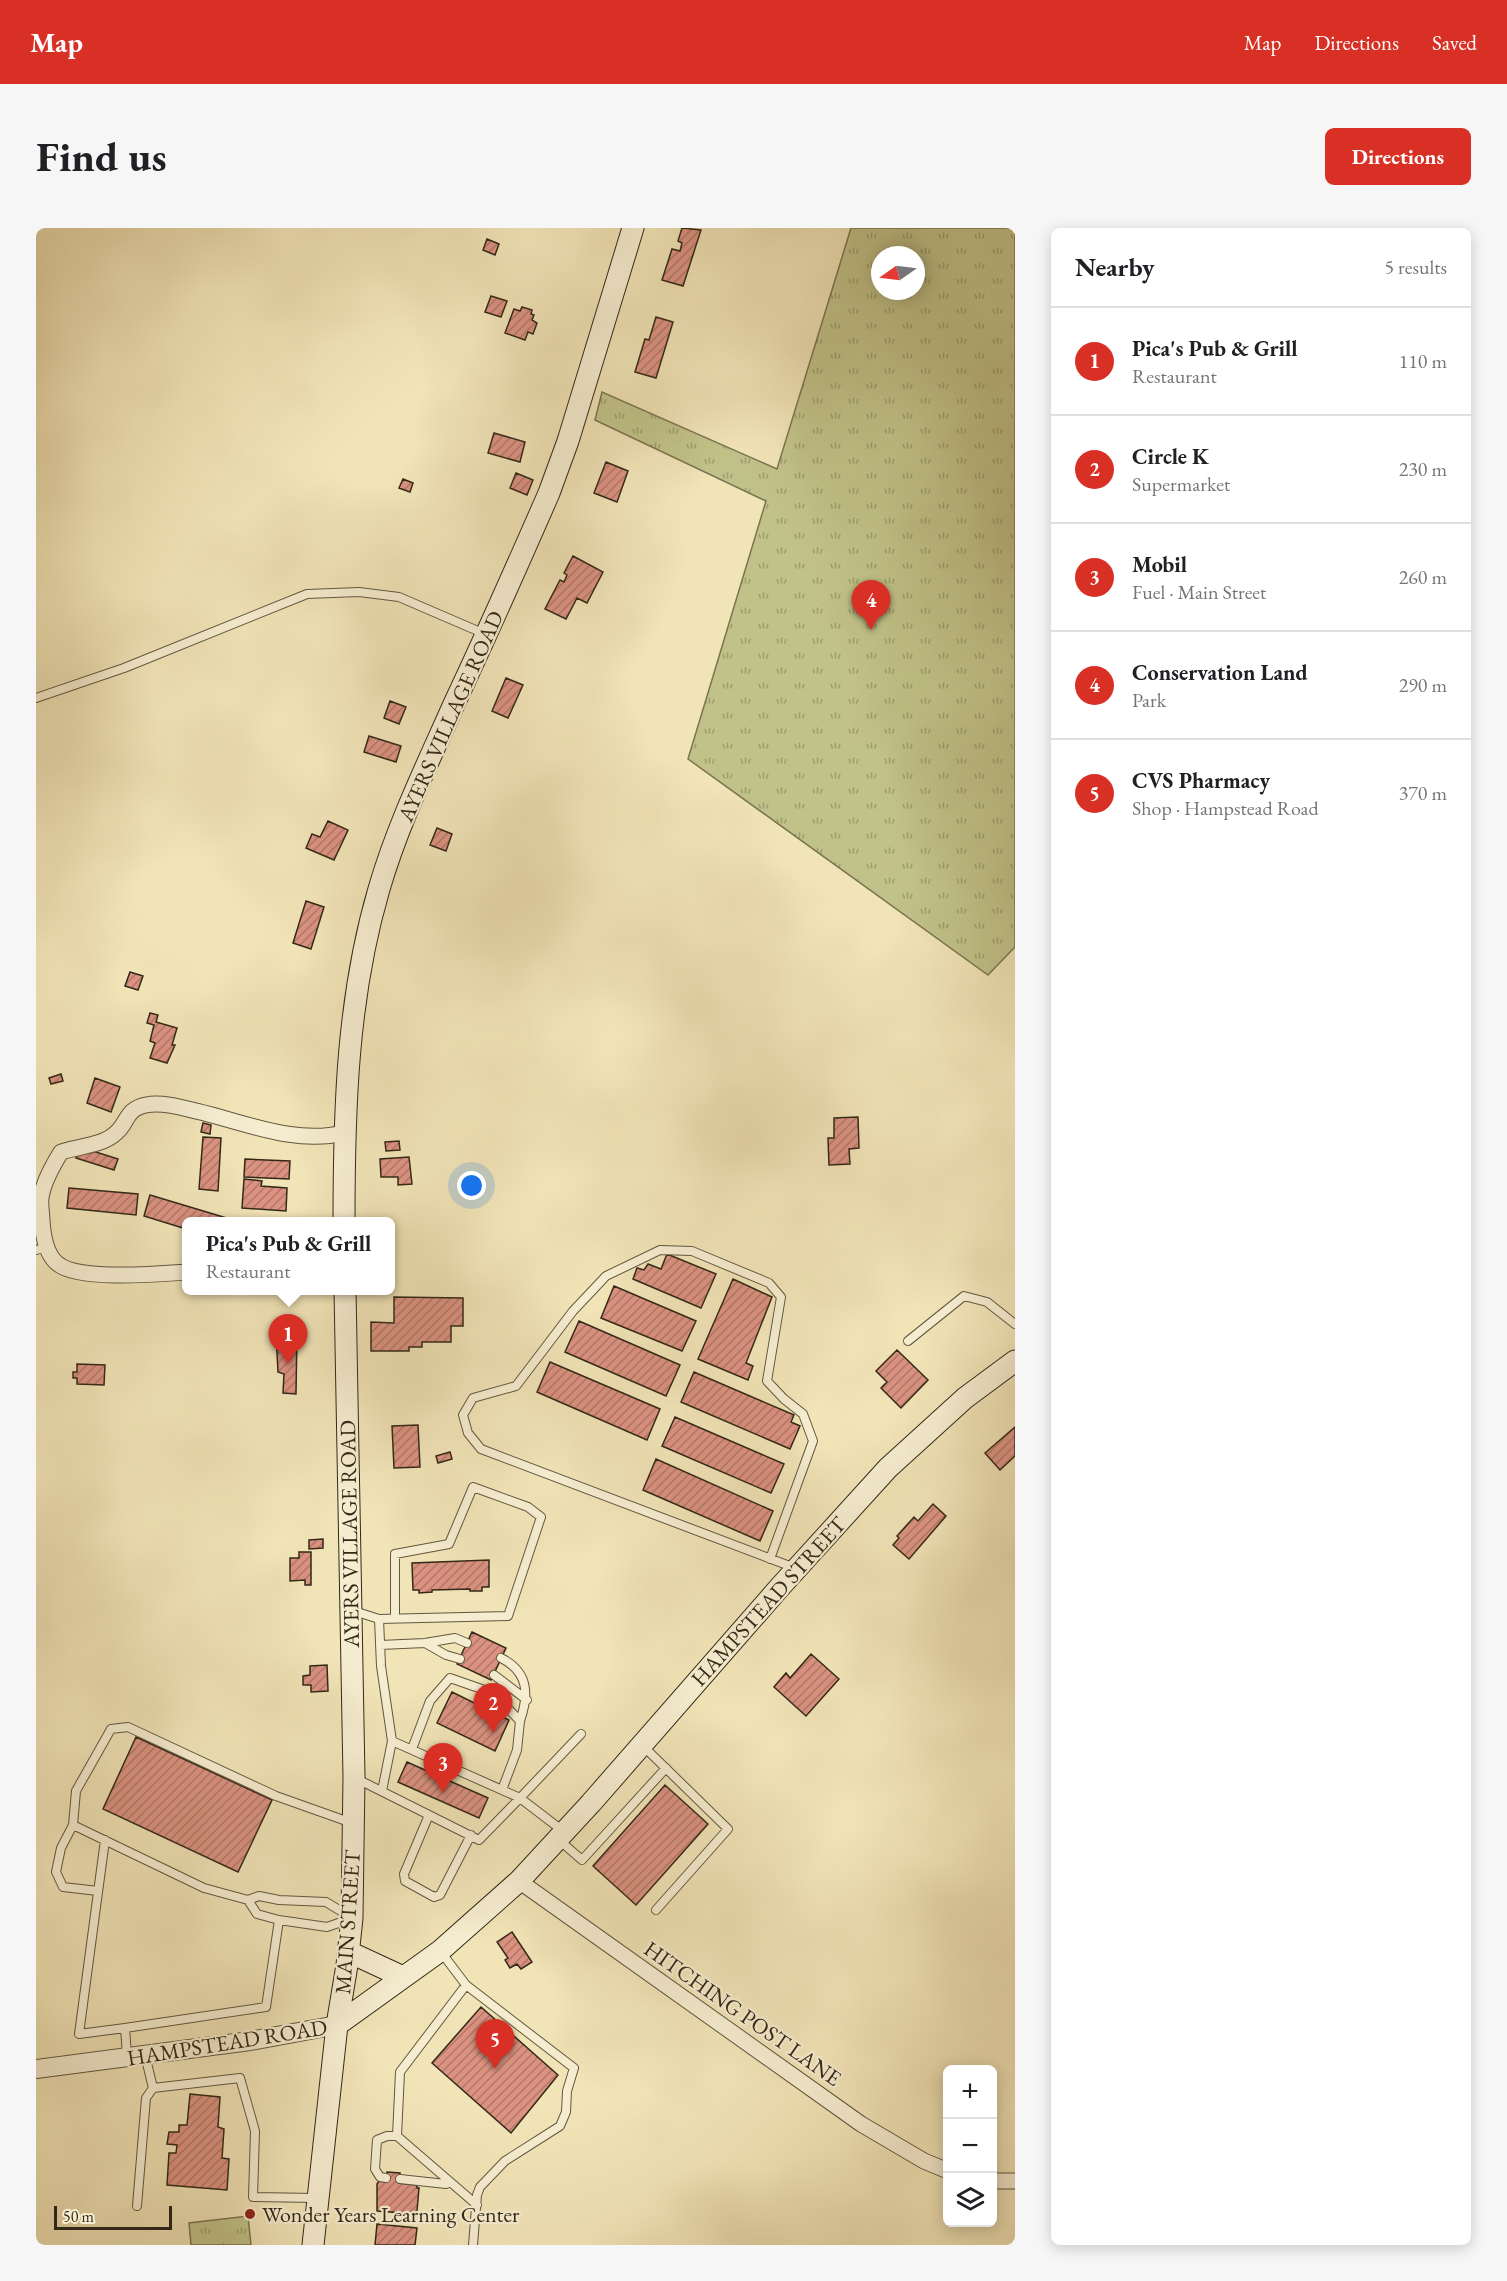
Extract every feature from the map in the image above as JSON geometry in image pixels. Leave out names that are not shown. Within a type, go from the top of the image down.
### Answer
[{"type":"main road","name":"AYERS VILLAGE ROAD","points":[[345,1217],[344,1133],[351,1024],[367,934],[379,889],[406,809],[549,493],[568,441],[633,228]]},
{"type":"main road","name":"AYERS VILLAGE ROAD","points":[[345,1295],[354,1777]]},
{"type":"main road","name":"HAMPSTEAD STREET","points":[[539,1860],[888,1468],[964,1398],[1015,1361]]},
{"type":"main road","name":"MAIN STREET","points":[[313,2245],[337,2025],[352,1918],[354,1777]]},
{"type":"main road","name":"HAMPSTEAD ROAD","points":[[337,2025],[440,1951],[519,1881],[539,1860]]},
{"type":"main road","points":[[349,1952],[403,1977]]},
{"type":"street","points":[[182,1272],[119,1275],[75,1271],[58,1264],[42,1248],[41,1198],[51,1168],[61,1152],[109,1138],[119,1131],[134,1109],[146,1105],[176,1106],[279,1132],[310,1137],[344,1133]]},
{"type":"street","name":"HITCHING POST LANE","points":[[519,1881],[861,2124],[916,2157],[943,2169]]},
{"type":"street","name":"HAMPSTEAD ROAD","points":[[36,2069],[250,2041],[337,2025]]},
{"type":"street","points":[[997,2181],[1015,2181]]},
{"type":"lane","points":[[36,698],[124,668],[308,594],[359,592],[399,597],[486,635]]},
{"type":"lane","points":[[770,1559],[813,1441],[803,1414],[767,1381],[781,1297],[769,1283],[692,1251],[660,1250],[606,1276],[573,1311],[516,1386],[473,1398],[463,1415],[468,1433],[481,1449],[796,1569]]},
{"type":"lane","points":[[908,1341],[964,1296],[987,1302],[1015,1324]]},
{"type":"lane","points":[[351,1610],[379,1619],[508,1616],[541,1517],[528,1507],[473,1487],[449,1544],[395,1554],[395,1618]]},
{"type":"lane","points":[[379,1619],[381,1666],[392,1741],[381,1791]]},
{"type":"lane","points":[[380,1645],[425,1643],[454,1638],[467,1643]]},
{"type":"lane","points":[[425,1643],[446,1655],[460,1659]]},
{"type":"lane","points":[[501,1659],[513,1664],[523,1680],[527,1700],[520,1721],[517,1750],[502,1790]]},
{"type":"lane","points":[[494,1675],[527,1700]]},
{"type":"lane","points":[[412,1749],[430,1701],[450,1678],[493,1693],[520,1721]]},
{"type":"lane","points":[[98,1891],[63,1887],[56,1872],[61,1848],[73,1825],[76,1791],[111,1729],[128,1727],[276,1796],[353,1823]]},
{"type":"lane","points":[[354,1777],[479,1840],[581,1734]]},
{"type":"lane","points":[[392,1741],[520,1798],[561,1836],[582,1860],[666,1768]]},
{"type":"lane","points":[[641,1744],[728,1829],[656,1910]]},
{"type":"lane","points":[[429,1815],[404,1874],[405,1881],[434,1897],[440,1896],[471,1835]]},
{"type":"lane","points":[[73,1825],[204,1888],[248,1900],[259,1896],[279,1900],[326,1902],[352,1918]]},
{"type":"lane","points":[[105,1840],[79,2034],[266,2007],[279,1920]]},
{"type":"lane","points":[[248,1900],[257,1914],[279,1920],[327,1927],[352,1918]]},
{"type":"lane","points":[[440,1951],[466,1985],[574,2068],[567,2091],[566,2112],[560,2126],[505,2161],[480,2187],[473,2245]]},
{"type":"lane","points":[[397,2136],[400,2072],[466,1985]]},
{"type":"lane","points":[[125,2028],[136,2056],[153,2088]]},
{"type":"lane","points":[[137,2206],[146,2098],[153,2088],[240,2078],[255,2131],[253,2197],[318,2198]]},
{"type":"lane","points":[[386,2178],[380,2177],[375,2169],[377,2140],[387,2136],[397,2136],[477,2205]]},
{"type":"lane","points":[[400,2179],[446,2184]]},
{"type":"green space","points":[[851,228],[1015,228],[1015,947],[988,975],[688,759],[766,501],[595,420],[602,392],[777,469]]},
{"type":"green space","points":[[248,2216],[251,2245],[191,2245],[189,2223]]},
{"type":"building","points":[[682,228],[701,230],[683,286],[662,280],[672,249],[680,251],[682,243],[678,241]]},
{"type":"building","points":[[487,239],[499,244],[495,255],[483,250]]},
{"type":"building","points":[[491,296],[507,301],[501,317],[485,312]]},
{"type":"building","points":[[522,307],[532,310],[531,314],[534,315],[532,320],[537,323],[533,334],[528,332],[525,340],[505,333],[514,309],[520,311]]},
{"type":"building","points":[[656,317],[673,322],[656,378],[635,372],[645,339],[649,340]]},
{"type":"building","points":[[494,433],[525,442],[520,462],[488,453]]},
{"type":"building","points":[[606,462],[628,471],[617,502],[594,493]]},
{"type":"building","points":[[516,473],[533,480],[527,495],[510,488]]},
{"type":"building","points":[[403,479],[413,483],[410,492],[399,488]]},
{"type":"building","points":[[573,556],[603,572],[587,603],[577,598],[566,619],[545,609],[560,580],[564,582],[567,575],[564,573]]},
{"type":"building","points":[[506,678],[523,685],[508,718],[492,711]]},
{"type":"building","points":[[390,701],[406,707],[399,724],[384,718]]},
{"type":"building","points":[[369,736],[401,746],[396,762],[364,752]]},
{"type":"building","points":[[328,821],[348,830],[334,860],[306,848],[312,834],[320,837]]},
{"type":"building","points":[[437,828],[452,834],[446,851],[430,845]]},
{"type":"building","points":[[306,901],[324,907],[311,949],[293,943]]},
{"type":"building","points":[[130,972],[143,976],[138,990],[125,986]]},
{"type":"building","points":[[150,1013],[158,1015],[156,1022],[177,1028],[172,1045],[175,1045],[167,1063],[150,1058],[155,1043],[150,1041],[154,1025],[147,1023]]},
{"type":"building","points":[[61,1074],[63,1081],[51,1084],[49,1078]]},
{"type":"building","points":[[95,1078],[120,1087],[111,1112],[87,1103]]},
{"type":"building","points":[[858,1117],[859,1148],[849,1149],[850,1164],[829,1165],[828,1138],[834,1138],[834,1118]]},
{"type":"building","points":[[203,1123],[211,1125],[210,1134],[201,1132]]},
{"type":"building","points":[[203,1137],[221,1138],[218,1191],[199,1189]]},
{"type":"building","points":[[399,1141],[400,1150],[386,1151],[385,1142]]},
{"type":"building","points":[[80,1147],[118,1159],[114,1170],[76,1158]]},
{"type":"building","points":[[409,1157],[412,1184],[398,1185],[398,1177],[381,1177],[380,1159]]},
{"type":"building","points":[[245,1159],[290,1161],[289,1179],[244,1177]]},
{"type":"building","points":[[244,1179],[262,1181],[261,1186],[287,1188],[286,1211],[242,1208]]},
{"type":"building","points":[[69,1188],[138,1194],[136,1215],[67,1208]]},
{"type":"building","points":[[150,1195],[223,1217],[182,1217],[182,1228],[144,1216]]},
{"type":"building","points":[[667,1254],[716,1274],[701,1308],[633,1279],[637,1268],[644,1270],[648,1264],[661,1269]]},
{"type":"building","points":[[733,1279],[772,1297],[746,1363],[753,1366],[748,1380],[698,1359]]},
{"type":"building","points":[[614,1286],[696,1321],[682,1351],[601,1318]]},
{"type":"building","points":[[394,1297],[463,1298],[463,1326],[451,1326],[451,1342],[422,1342],[422,1347],[409,1347],[409,1351],[371,1351],[371,1322],[394,1323]]},
{"type":"building","points":[[579,1321],[680,1365],[666,1396],[565,1352]]},
{"type":"building","points":[[297,1332],[296,1394],[283,1393],[284,1374],[278,1372],[276,1333]]},
{"type":"building","points":[[897,1350],[928,1380],[901,1408],[881,1388],[887,1382],[876,1371]]},
{"type":"building","points":[[550,1362],[660,1409],[647,1440],[537,1392]]},
{"type":"building","points":[[77,1364],[105,1365],[104,1385],[77,1384],[77,1378],[73,1378],[73,1372],[77,1372]]},
{"type":"building","points":[[694,1372],[794,1415],[791,1422],[800,1426],[790,1449],[681,1402]]},
{"type":"building","points":[[675,1417],[784,1464],[771,1493],[662,1446]]},
{"type":"building","points":[[418,1425],[420,1467],[394,1468],[392,1426]]},
{"type":"building","points":[[1015,1427],[1015,1456],[1000,1470],[985,1453]]},
{"type":"building","points":[[450,1452],[452,1459],[438,1463],[436,1456]]},
{"type":"building","points":[[656,1459],[773,1511],[760,1541],[643,1490]]},
{"type":"building","points":[[933,1504],[946,1516],[909,1559],[893,1545],[899,1538],[897,1536],[914,1517],[918,1521]]},
{"type":"building","points":[[323,1539],[323,1548],[309,1549],[309,1540]]},
{"type":"building","points":[[299,1552],[311,1552],[311,1585],[305,1585],[305,1580],[290,1581],[290,1558],[299,1558]]},
{"type":"building","points":[[489,1560],[489,1587],[482,1587],[482,1591],[432,1590],[432,1592],[419,1593],[419,1590],[413,1590],[412,1563]]},
{"type":"building","points":[[472,1632],[506,1648],[491,1680],[457,1664]]},
{"type":"building","points":[[811,1654],[839,1679],[806,1716],[774,1687],[786,1673],[790,1678]]},
{"type":"building","points":[[327,1665],[328,1691],[311,1692],[311,1685],[303,1685],[303,1676],[310,1675],[310,1666]]},
{"type":"building","points":[[452,1692],[509,1720],[495,1751],[437,1723]]},
{"type":"building","points":[[136,1737],[272,1800],[238,1872],[103,1809]]},
{"type":"building","points":[[407,1762],[488,1798],[479,1818],[398,1782]]},
{"type":"building","points":[[665,1785],[708,1824],[636,1905],[593,1866]]},
{"type":"building","points":[[512,1932],[532,1962],[521,1969],[517,1964],[510,1968],[505,1960],[508,1958],[497,1942]]},
{"type":"building","points":[[481,2007],[558,2075],[511,2133],[432,2063]]},
{"type":"building","points":[[190,2094],[220,2097],[218,2127],[224,2129],[222,2158],[229,2159],[227,2190],[167,2185],[169,2153],[176,2153],[177,2145],[167,2144],[169,2132],[179,2132],[179,2125],[187,2125]]},
{"type":"building","points":[[387,2172],[400,2173],[399,2183],[417,2185],[419,2188],[415,2214],[377,2211],[377,2184],[379,2181],[386,2182]]},
{"type":"building","points":[[377,2224],[417,2228],[415,2245],[375,2245]]},
{"type":"place","name":"Conservation Land","points":[[871,630]]},
{"type":"place","name":"Pica's Pub & Grill","points":[[288,1364]]},
{"type":"place","name":"Circle K","points":[[493,1733]]},
{"type":"place","name":"Mobil","points":[[443,1793]]},
{"type":"place","name":"CVS Pharmacy","points":[[495,2069]]},
{"type":"place","name":"Wonder Years Learning Center","points":[[250,2214]]}]
